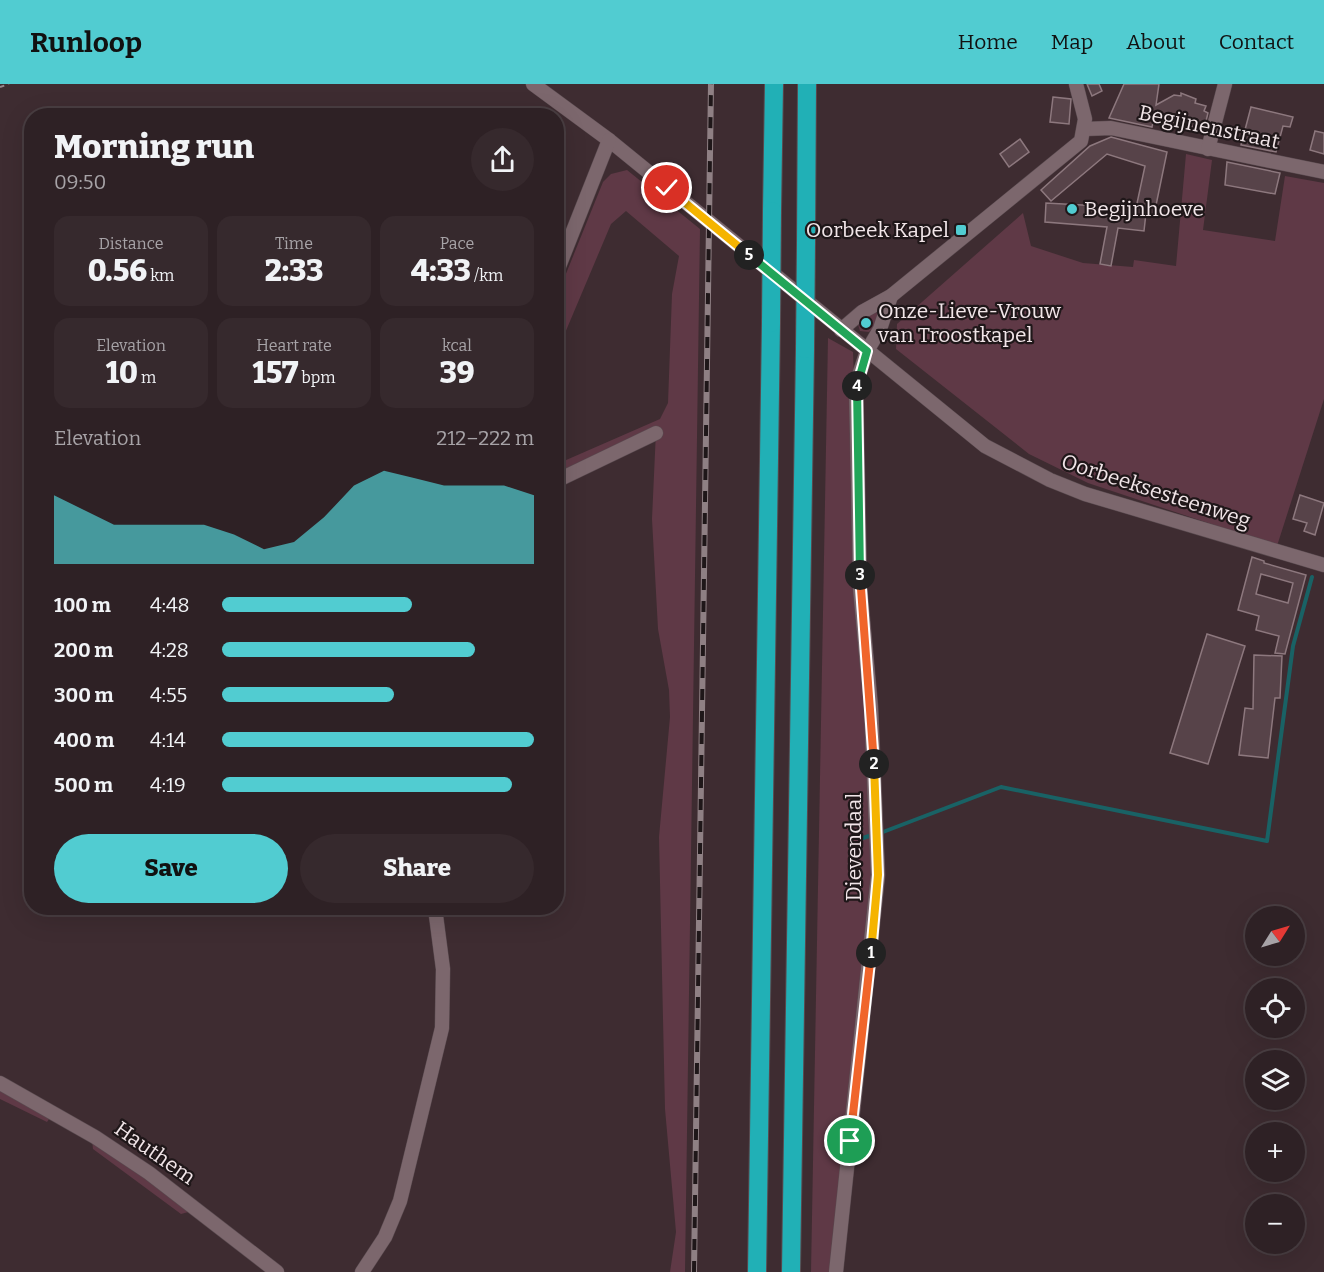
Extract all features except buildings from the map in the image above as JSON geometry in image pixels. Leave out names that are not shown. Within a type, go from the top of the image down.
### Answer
[{"type":"highway","points":[[757,1272],[774,84]]},
{"type":"highway","points":[[791,1272],[807,84]]},
{"type":"street","name":"Oorbeeksesteenweg","points":[[533,84],[609,140],[985,446],[1050,480],[1085,494],[1324,566]]},
{"type":"street","points":[[841,330],[862,312],[891,296],[1081,141],[1085,129],[1076,84]]},
{"type":"street","points":[[1208,149],[1225,84]]},
{"type":"street","name":"Begijnenstraat","points":[[1085,129],[1111,128],[1324,172]]},
{"type":"street","points":[[564,254],[609,140]]},
{"type":"street","name":"Dievendaal","points":[[836,1272],[878,875],[871,707],[860,588],[856,384],[867,351],[880,330],[891,296]]},
{"type":"street","points":[[564,477],[656,433]]},
{"type":"street","points":[[362,1272],[385,1237],[399,1202],[440,1038],[443,1013],[443,969],[436,915]]},
{"type":"street","name":"Hauthem","points":[[0,1083],[125,1157],[195,1206],[278,1272]]},
{"type":"path","points":[[0,87],[9,84]]},
{"type":"shaded area","points":[[1186,154],[1212,160],[1203,230],[1275,241],[1285,176],[1324,183],[1324,399],[1277,546],[1088,483],[1029,454],[896,349],[897,324],[1023,213],[1031,246],[1083,263],[1133,267],[1134,260],[1176,266]]},
{"type":"shaded area","points":[[627,170],[700,229],[685,1272],[670,1272],[676,1232],[665,1109],[659,837],[670,717],[669,690],[658,629],[652,519],[656,431],[564,473],[564,461],[660,419],[668,403],[672,294],[679,256],[626,211],[611,224],[564,335],[564,279],[603,182],[611,174]]},
{"type":"shaded area","points":[[876,312],[878,315],[874,327],[869,332],[860,331],[857,321]]},
{"type":"shaded area","points":[[828,338],[853,352],[872,867],[832,1272],[811,1272]]},
{"type":"shaded area","points":[[0,1088],[51,1116],[47,1122],[0,1099]]},
{"type":"shaded area","points":[[92,1140],[192,1211],[181,1214],[93,1149]]},
{"type":"waterway","points":[[883,832],[1001,787],[1267,841],[1293,646],[1312,577]]},
{"type":"waterway","points":[[860,839],[872,835]]},
{"type":"railway","points":[[694,1272],[711,84]]},
{"type":"place","name":"Begijnhoeve","points":[[1072,209]]},
{"type":"place","name":"Oorbeek Kapel","points":[[961,230]]},
{"type":"place","name":"Onze-Lieve-Vrouw van Troostkapel","points":[[866,323]]},
{"type":"route","points":[[667,188],[867,351],[856,384],[860,588],[871,707],[878,875],[850,1141]]}]
